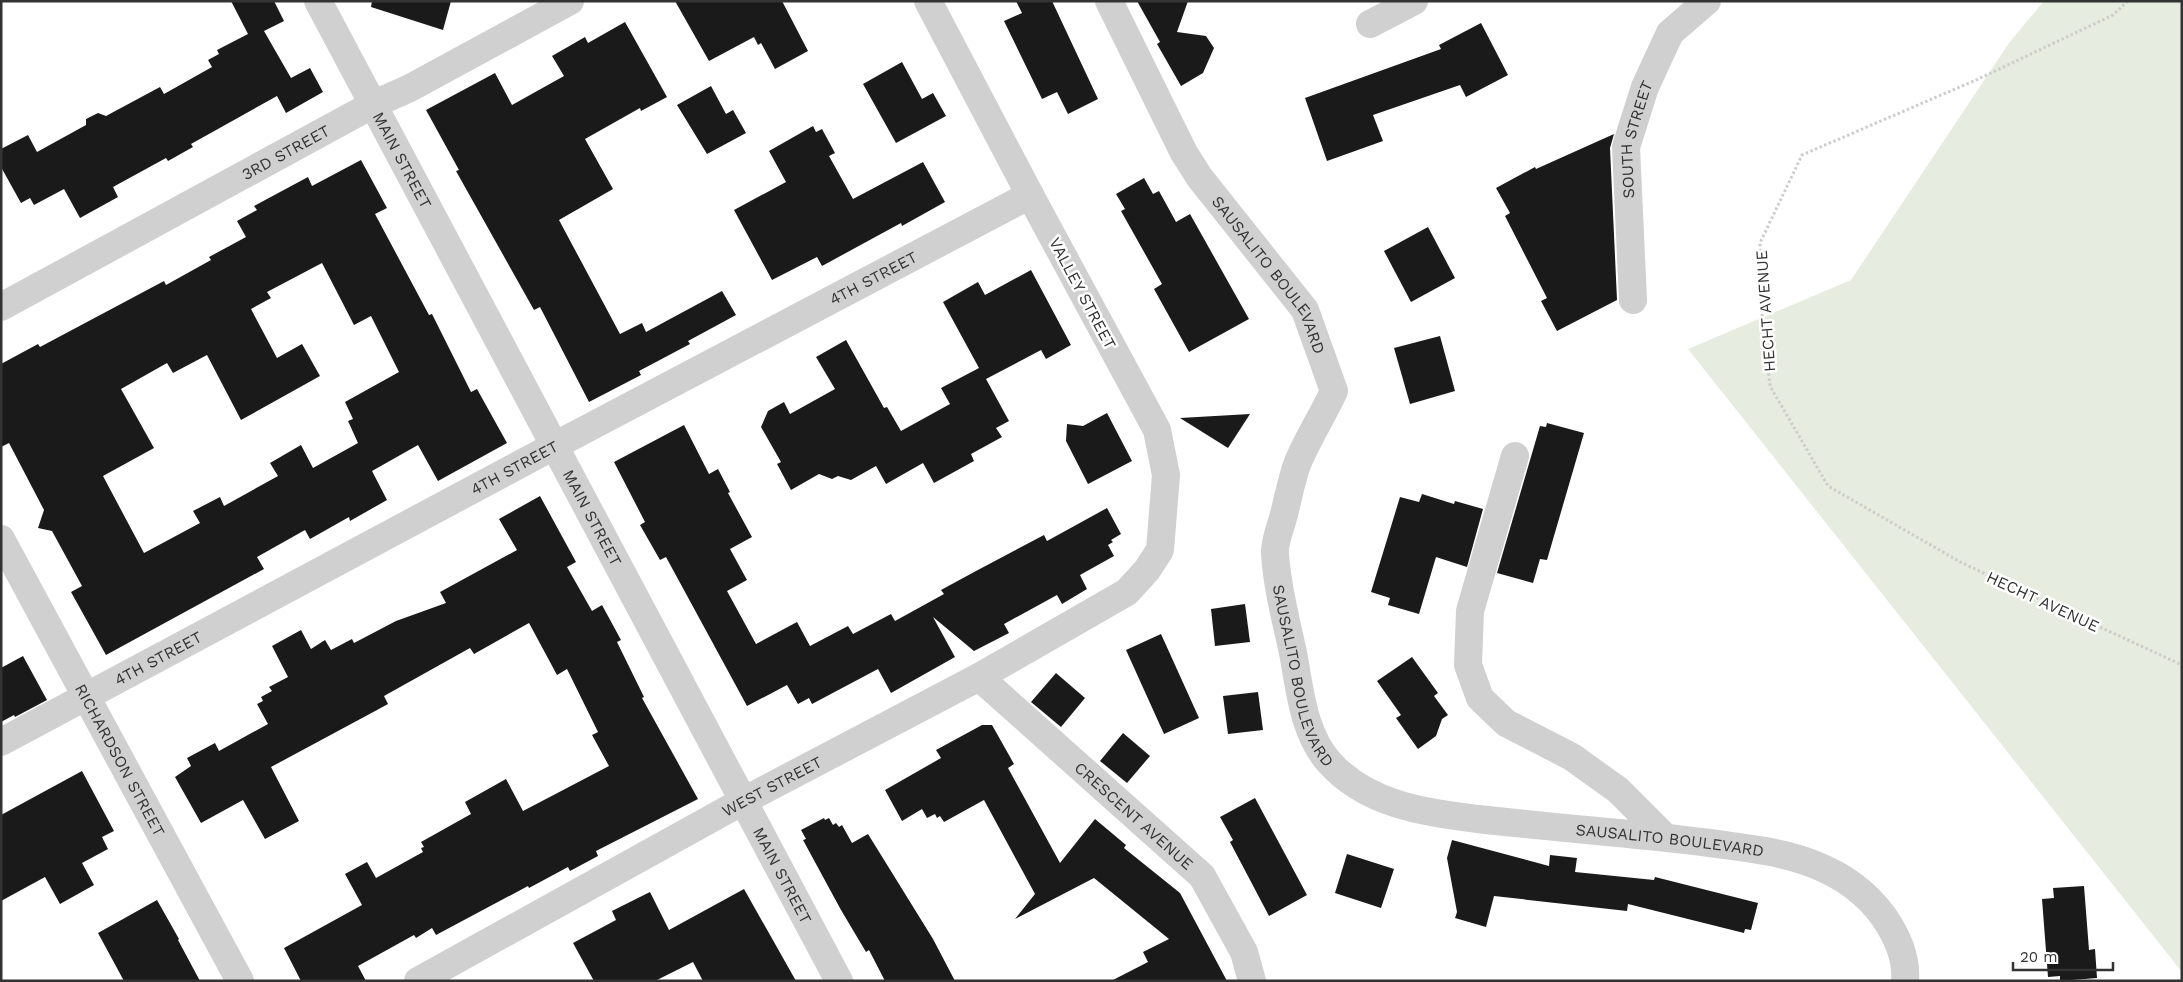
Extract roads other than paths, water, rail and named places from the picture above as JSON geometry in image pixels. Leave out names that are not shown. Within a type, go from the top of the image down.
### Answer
[{"type":"street","name":"MAIN STREET","points":[[318,1],[839,981]]},
{"type":"street","name":"3RD STREET","points":[[1,307],[372,105],[410,88],[570,1]]},
{"type":"street","name":"VALLEY STREET","points":[[928,1],[1157,430],[1166,475],[1160,550],[1147,570],[1127,592]]},
{"type":"street","name":"SAUSALITO BOULEVARD","points":[[1109,1],[1184,153],[1200,178],[1305,310],[1334,391],[1298,462],[1274,551],[1307,722],[1315,743],[1328,761],[1362,789],[1382,800],[1406,807],[1490,820],[1665,837],[1790,856],[1835,874],[1858,889],[1876,906],[1890,926],[1900,947],[1906,969],[1905,981]]},
{"type":"street","points":[[1370,24],[1414,1]]},
{"type":"street","name":"SOUTH STREET","points":[[1633,300],[1626,147],[1645,87],[1670,33],[1707,1]]},
{"type":"street","name":"4TH STREET","points":[[1,742],[554,446],[1030,195]]},
{"type":"street","points":[[1515,456],[1470,611],[1468,666],[1480,698],[1506,723],[1572,757],[1618,790],[1665,837]]},
{"type":"street","name":"RICHARDSON STREET","points":[[1,539],[240,981]]},
{"type":"street","name":"WEST STREET","points":[[418,981],[743,801],[979,677],[1127,592]]},
{"type":"street","name":"CRESCENT AVENUE","points":[[979,677],[1202,876],[1244,952],[1252,981]]}]
